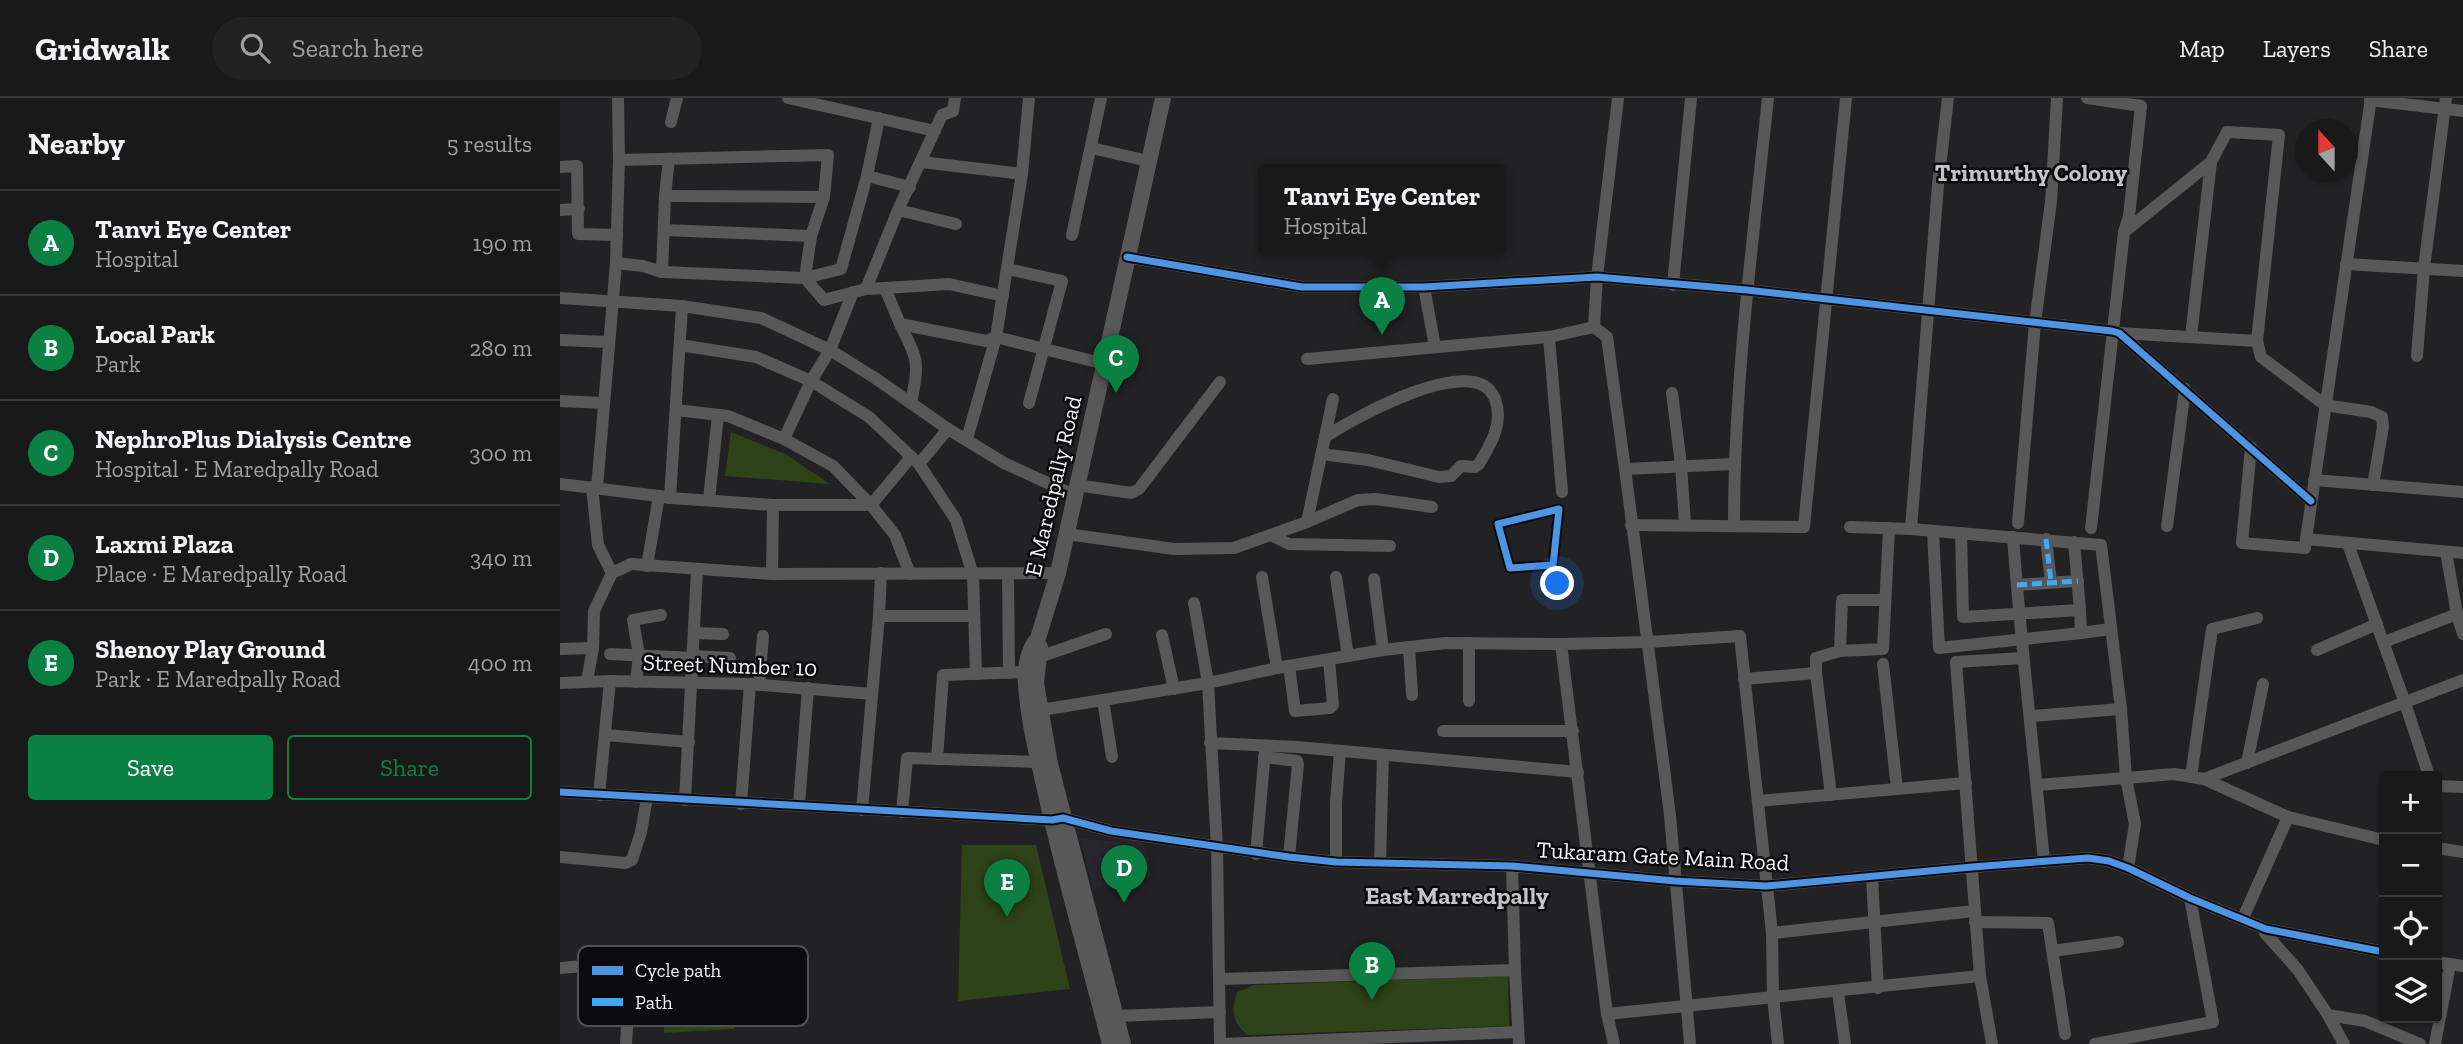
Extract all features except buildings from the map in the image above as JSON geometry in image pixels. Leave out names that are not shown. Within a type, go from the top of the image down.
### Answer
[{"type":"main road","name":"E Maredpally Road","points":[[1058,819],[1036,683],[1038,638],[1058,573],[1163,98]]},
{"type":"main road","name":"E Maredpally Road","points":[[1038,638],[1018,672],[1039,762],[1058,819],[1088,935],[1111,1044]]},
{"type":"main road","name":"E Maredpally Road","points":[[1088,935],[1123,1044]]},
{"type":"street","points":[[612,573],[598,545],[595,488],[616,263],[618,98]]},
{"type":"street","points":[[671,122],[677,98]]},
{"type":"street","points":[[788,98],[935,131]]},
{"type":"street","points":[[784,439],[911,187],[942,115],[953,111],[956,98]]},
{"type":"street","points":[[967,439],[996,337],[1022,174],[1029,98]]},
{"type":"street","points":[[1072,235],[1101,98]]},
{"type":"street","points":[[1594,327],[1597,276],[1618,98]]},
{"type":"street","points":[[1673,285],[1691,98]]},
{"type":"street","points":[[1734,524],[1734,464],[1747,290],[1768,98]]},
{"type":"street","points":[[1631,525],[1734,524],[1804,527],[1846,98]]},
{"type":"street","points":[[1911,529],[1938,186],[1948,98]]},
{"type":"street","points":[[2018,523],[2035,323],[2051,202],[2057,98]]},
{"type":"street","points":[[2087,98],[2141,106],[2091,528]]},
{"type":"street","points":[[2250,447],[2242,543],[2305,548],[2371,99],[2445,104],[2463,111]]},
{"type":"street","points":[[2417,356],[2424,268],[2445,104]]},
{"type":"street","points":[[616,263],[643,266],[662,272],[805,278],[841,269],[867,176],[879,118]]},
{"type":"street","points":[[2191,336],[2211,162],[2227,132],[2279,135],[2258,341],[2261,357],[2325,405],[2371,412],[2382,417],[2384,427],[2373,485]]},
{"type":"street","points":[[1091,148],[1149,161]]},
{"type":"street","points":[[619,160],[828,155],[824,197],[811,236],[805,278],[824,300],[860,290],[949,284],[1003,296]]},
{"type":"street","points":[[662,272],[669,159]]},
{"type":"street","points":[[922,162],[1022,174]]},
{"type":"street","points":[[2124,232],[2211,162]]},
{"type":"street","points":[[560,167],[577,166],[578,234],[617,235]]},
{"type":"street","points":[[867,176],[911,187]]},
{"type":"street","points":[[665,196],[824,197]]},
{"type":"street","points":[[560,210],[579,209]]},
{"type":"street","points":[[898,211],[956,224]]},
{"type":"street","points":[[664,230],[811,236]]},
{"type":"street","points":[[1127,257],[1302,287],[1424,286],[1597,276],[1747,290],[2115,332],[2258,341]]},
{"type":"street","points":[[2346,264],[2463,271]]},
{"type":"street","points":[[1008,269],[1062,281],[1029,403]]},
{"type":"street","points":[[1424,286],[1436,347]]},
{"type":"street","points":[[885,288],[918,366],[911,403]]},
{"type":"street","points":[[560,298],[682,306],[761,318],[830,349],[948,429],[1004,463],[1076,490],[1131,493],[1139,489],[1220,382]]},
{"type":"street","points":[[647,566],[665,497],[676,410],[682,306]]},
{"type":"street","points":[[900,324],[986,341],[996,337],[1105,364]]},
{"type":"street","points":[[1307,359],[1549,337],[1594,327]]},
{"type":"street","points":[[1594,327],[1607,337],[1649,642],[1670,815],[1690,1044]]},
{"type":"street","points":[[2115,332],[2185,389],[2311,501]]},
{"type":"street","points":[[1549,337],[1562,492]]},
{"type":"street","points":[[560,340],[608,342]]},
{"type":"street","points":[[680,345],[756,357],[811,382],[869,417],[915,461],[956,520],[973,575],[976,674]]},
{"type":"street","points":[[1322,454],[1368,460],[1447,477],[1455,474],[1461,466],[1475,467],[1479,464],[1496,432],[1498,411],[1489,388],[1482,384],[1446,384],[1400,397],[1345,423],[1325,437]]},
{"type":"street","points":[[2167,526],[2185,389]]},
{"type":"street","points":[[1672,393],[1685,524]]},
{"type":"street","points":[[1307,522],[1333,399]]},
{"type":"street","points":[[560,401],[603,403]]},
{"type":"street","points":[[676,410],[728,416],[784,439],[834,466],[895,535],[910,574]]},
{"type":"street","points":[[709,500],[718,415]]},
{"type":"street","points":[[560,484],[665,497],[772,505],[871,505],[948,429]]},
{"type":"street","points":[[1625,469],[1734,464]]},
{"type":"street","points":[[2314,480],[2463,492]]},
{"type":"street","points":[[1067,534],[1174,549],[1234,548],[1365,498],[1432,506]]},
{"type":"street","points":[[772,505],[772,574]]},
{"type":"street","points":[[1850,527],[1911,529],[2101,545],[2121,709],[2126,778],[2135,824],[2128,868]]},
{"type":"street","points":[[1831,795],[1816,658],[1840,651],[1883,649],[1889,528]]},
{"type":"street","points":[[1933,532],[1939,648],[2111,629]]},
{"type":"street","points":[[1961,533],[1964,617]]},
{"type":"street","points":[[1271,535],[1289,544],[1390,546]]},
{"type":"street","points":[[2013,537],[2020,641],[2031,716],[2044,862]]},
{"type":"street","points":[[2306,539],[2463,553]]},
{"type":"street","points":[[2046,540],[2051,582]]},
{"type":"street","points":[[2074,542],[2081,633]]},
{"type":"street","points":[[2348,544],[2427,771]]},
{"type":"street","points":[[2446,552],[2456,614],[2463,634]]},
{"type":"street","points":[[587,681],[593,648],[594,611],[612,573],[631,564],[772,574],[1058,573]]},
{"type":"street","points":[[685,800],[697,570]]},
{"type":"street","points":[[862,810],[881,573]]},
{"type":"street","points":[[937,759],[943,676],[1018,672],[1008,574]]},
{"type":"street","points":[[1262,577],[1295,711],[1330,708],[1333,705],[1329,660]]},
{"type":"street","points":[[1336,577],[1348,656]]},
{"type":"street","points":[[1374,579],[1383,650]]},
{"type":"street","points":[[2017,585],[2078,581]]},
{"type":"street","points":[[1840,651],[1842,600],[1885,600]]},
{"type":"street","points":[[1194,603],[1208,683],[1217,848],[1220,1044],[1519,1038],[1512,866]]},
{"type":"street","points":[[1938,620],[2080,610]]},
{"type":"street","points":[[2384,642],[2456,614]]},
{"type":"street","points":[[636,682],[639,655],[633,620],[661,615]]},
{"type":"street","points":[[879,616],[974,616]]},
{"type":"street","points":[[2197,778],[2212,629],[2257,618]]},
{"type":"street","points":[[2317,650],[2377,624]]},
{"type":"street","points":[[695,633],[723,634]]},
{"type":"street","points":[[1039,657],[1106,634]]},
{"type":"street","points":[[1162,635],[1174,689]]},
{"type":"street","points":[[741,804],[763,636]]},
{"type":"street","points":[[1041,710],[1098,707],[1283,667],[1409,647],[1469,643],[1649,642],[1740,636],[1772,933],[1773,997],[1778,1044]]},
{"type":"street","points":[[1469,643],[1469,701]]},
{"type":"street","points":[[1561,644],[1592,874],[1607,1014],[1614,1044]]},
{"type":"street","points":[[1409,647],[1412,695]]},
{"type":"street","points":[[560,649],[593,648]]},
{"type":"street","points":[[610,654],[730,657]]},
{"type":"street","points":[[1992,1044],[1980,976],[1956,662],[2023,658]]},
{"type":"street","points":[[1883,664],[1897,789]]},
{"type":"street","points":[[1744,679],[1816,673]]},
{"type":"street","points":[[2197,778],[2247,763],[2463,680]]},
{"type":"street","points":[[599,795],[610,681]]},
{"type":"street","name":"Street Number 10","points":[[560,683],[610,681],[755,685],[872,694]]},
{"type":"street","points":[[2247,763],[2263,684]]},
{"type":"street","points":[[799,805],[808,688]]},
{"type":"street","points":[[1098,707],[1112,757]]},
{"type":"street","points":[[2031,716],[2121,709]]},
{"type":"street","points":[[1443,731],[1573,731]]},
{"type":"street","points":[[605,735],[689,742]]},
{"type":"street","points":[[1210,743],[1264,752],[1297,761],[1289,857]]},
{"type":"street","points":[[1264,752],[1340,751],[1578,772]]},
{"type":"street","points":[[1336,862],[1336,803],[1340,751]]},
{"type":"street","points":[[1256,854],[1264,752]]},
{"type":"street","points":[[1380,863],[1383,755]]},
{"type":"street","points":[[902,812],[907,758],[1039,762]]},
{"type":"street","points":[[2037,785],[2174,775],[2197,778],[2288,817],[2379,839]]},
{"type":"street","points":[[1758,800],[1966,783]]},
{"type":"street","points":[[2442,786],[2463,787]]},
{"type":"street","name":"Tukaram Gate Main Road","points":[[560,792],[741,804],[1058,819],[1111,831],[1217,848],[1336,862],[1512,866],[1675,881],[1766,886],[2088,858],[2109,860],[2190,898],[2266,929],[2379,951]]},
{"type":"street","points":[[560,857],[625,863],[632,860],[641,832],[647,798]]},
{"type":"street","points":[[2244,918],[2288,817]]},
{"type":"street","points":[[2442,849],[2463,852]]},
{"type":"street","points":[[1872,877],[1878,988]]},
{"type":"street","points":[[2095,1044],[2123,1042],[2213,1022],[2190,898]]},
{"type":"street","points":[[1772,933],[1874,921],[1975,917],[2047,921],[2065,1034]]},
{"type":"street","points":[[2266,929],[2265,933],[2298,970],[2344,1044]]},
{"type":"street","points":[[2053,951],[2118,942]]},
{"type":"street","points":[[2435,1044],[2450,964]]},
{"type":"street","points":[[560,968],[578,966]]},
{"type":"street","points":[[1219,979],[1515,970]]},
{"type":"street","points":[[1607,1014],[1980,976]]},
{"type":"street","points":[[1838,992],[1846,1044]]},
{"type":"street","points":[[1116,1016],[1220,1012]]},
{"type":"street","points":[[2328,1015],[2365,1021],[2420,1044]]},
{"type":"street","points":[[625,1044],[626,1026]]},
{"type":"shaded area","points":[[1081,839],[1144,839],[1151,876],[1093,889]]},
{"type":"green space","points":[[731,432],[785,454],[830,484],[725,476]]},
{"type":"green space","points":[[962,845],[1036,845],[1070,989],[958,1001]]},
{"type":"green space","points":[[1508,976],[1509,1026],[1247,1035],[1234,1016],[1237,992],[1254,985]]},
{"type":"green space","points":[[664,1026],[734,1026],[734,1029],[664,1033]]},
{"type":"marked path","points":[[2046,539],[2051,582]]},
{"type":"marked path","points":[[2017,585],[2078,581]]},
{"type":"cycle path","points":[[1127,257],[1302,287],[1424,287],[1597,277],[1747,290],[2112,331],[2119,333],[2311,501]]},
{"type":"cycle path","points":[[1559,509],[1553,565],[1510,568],[1498,524],[1559,509]]},
{"type":"cycle path","points":[[560,792],[1052,820],[1063,818],[1111,831],[1336,862],[1512,866],[1675,881],[1766,886],[2088,858],[2109,861],[2128,868],[2190,898],[2266,929],[2379,951]]},
{"type":"place","name":"Tanvi Eye Center","points":[[1382,335]]},
{"type":"place","name":"NephroPlus Dialysis Centre","points":[[1116,393]]},
{"type":"place","name":"Laxmi Plaza","points":[[1124,903]]},
{"type":"place","name":"Shenoy Play Ground","points":[[1007,917]]},
{"type":"place","name":"Local Park","points":[[1372,1000]]},
{"type":"district","name":"Trimurthy Colony","points":[[2031,173]]},
{"type":"district","name":"East Marredpally","points":[[1457,896]]}]
